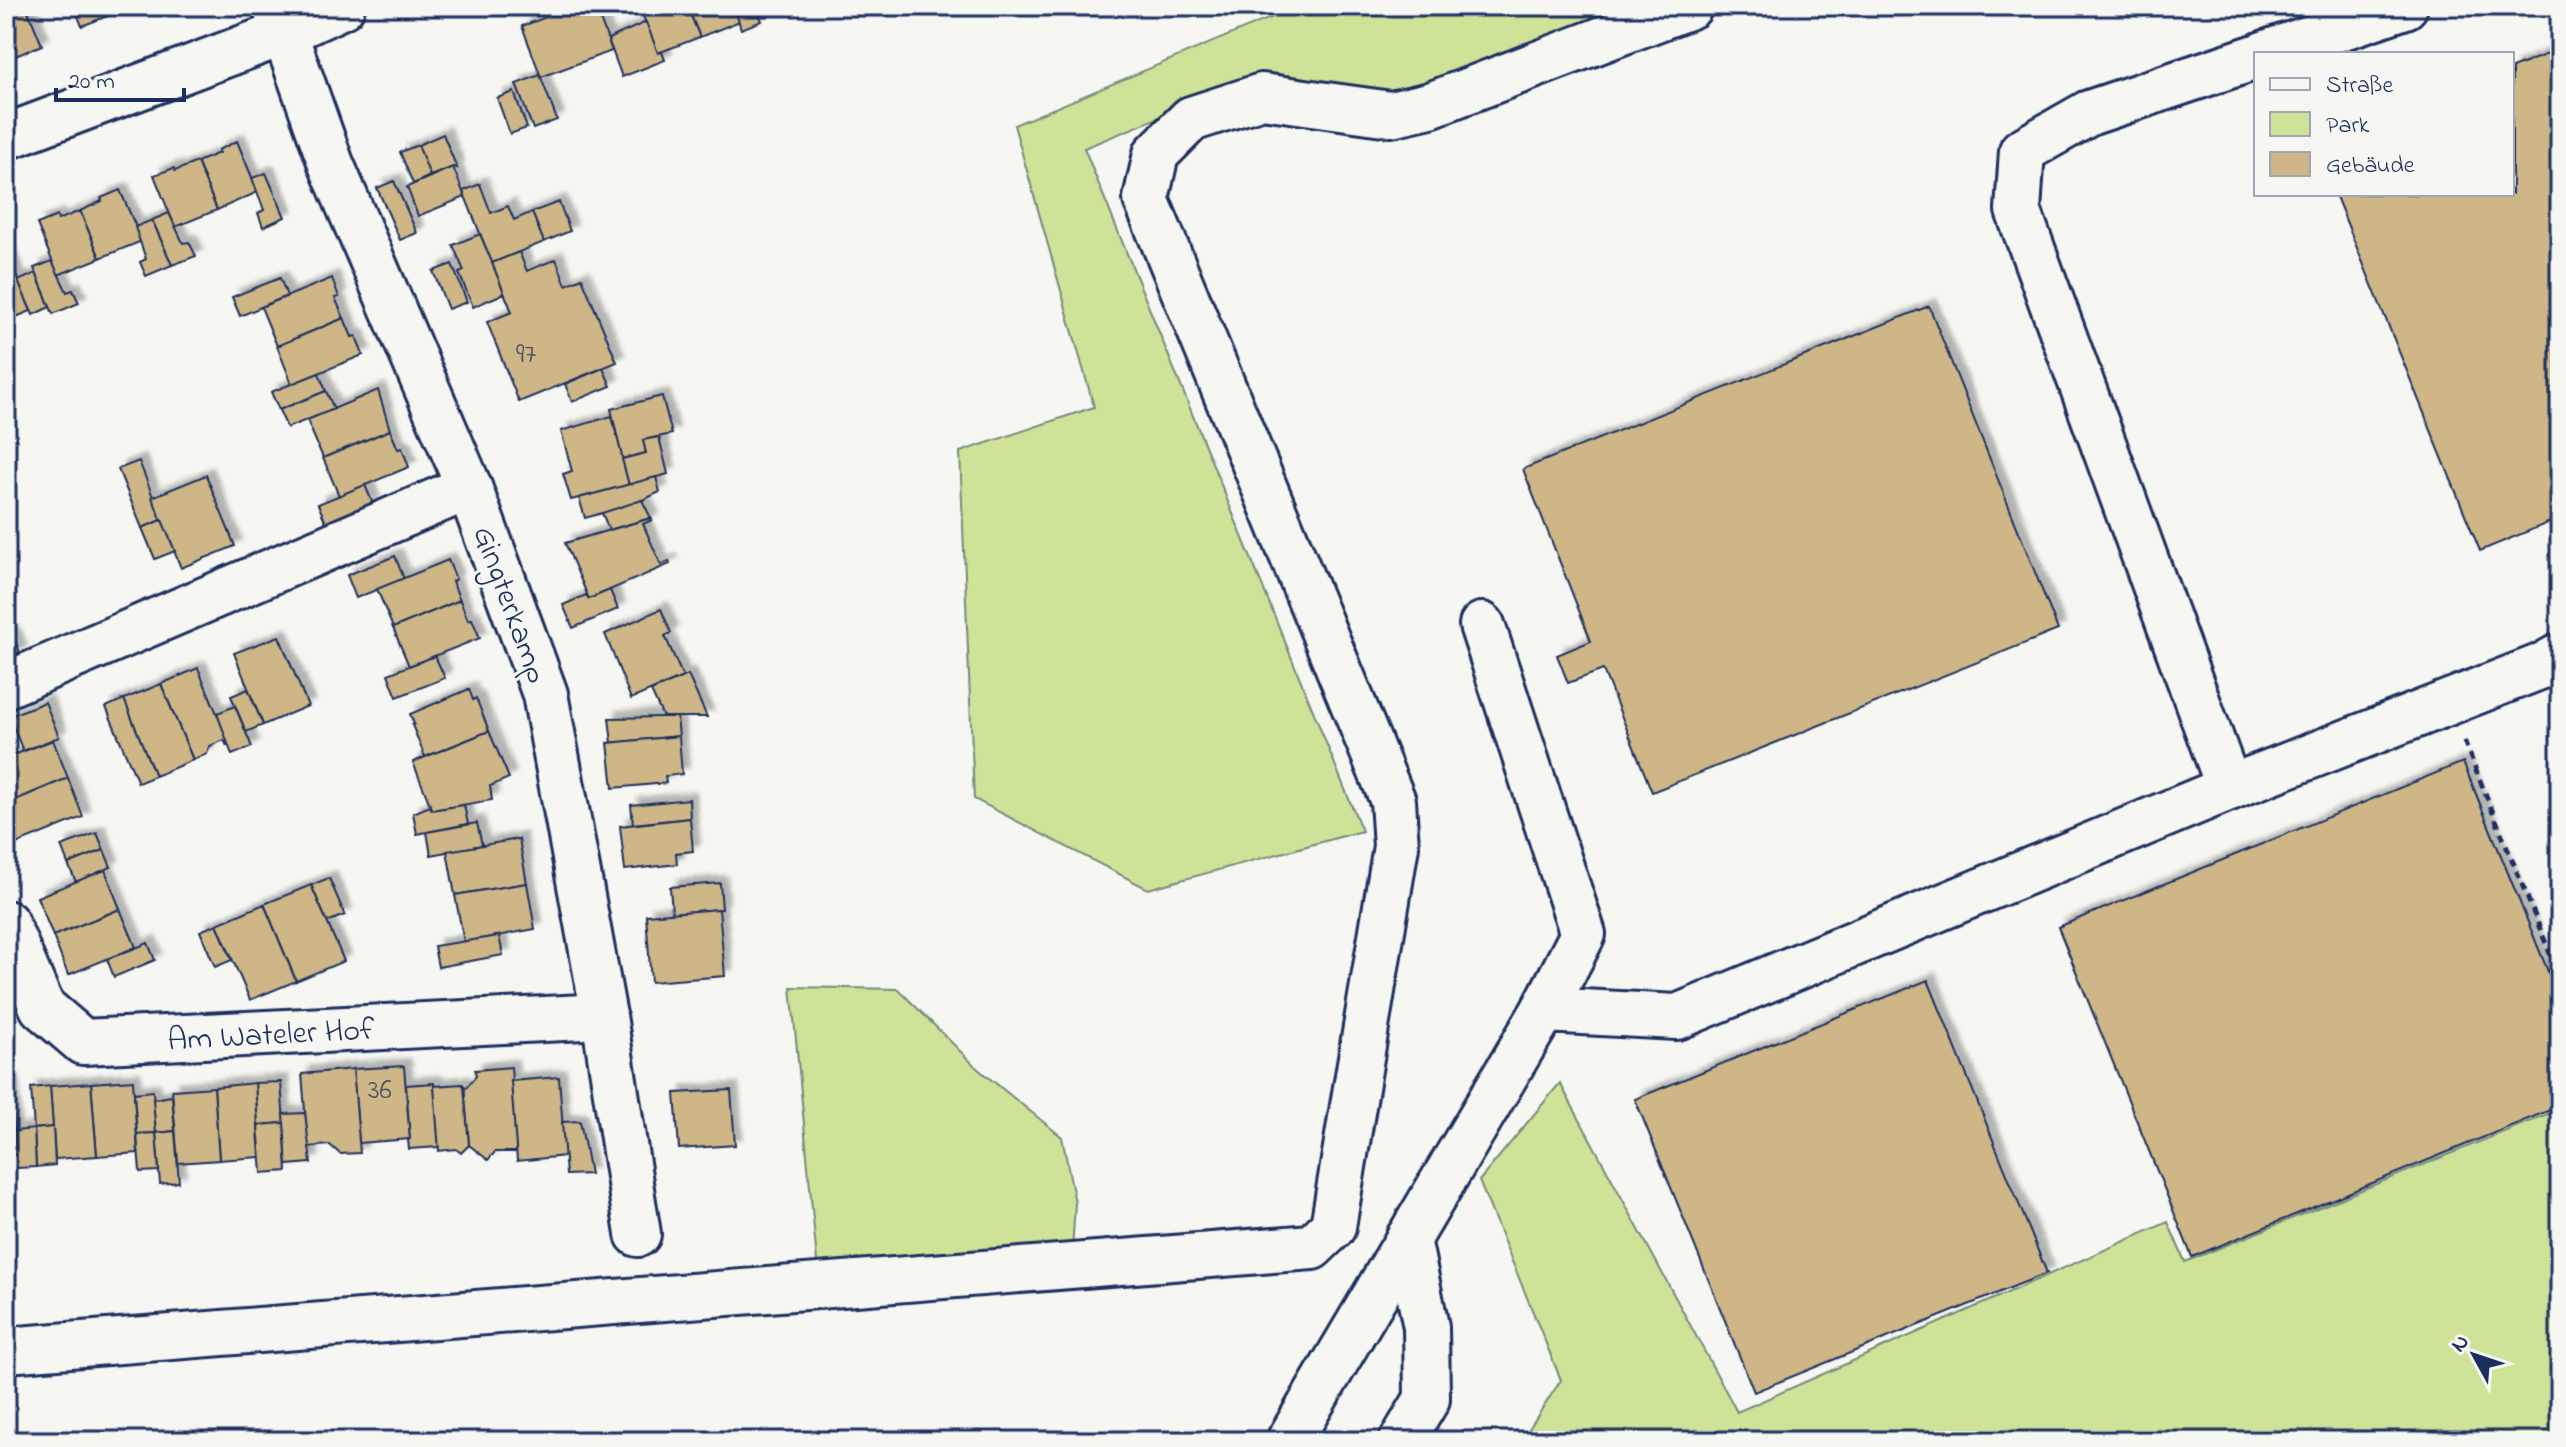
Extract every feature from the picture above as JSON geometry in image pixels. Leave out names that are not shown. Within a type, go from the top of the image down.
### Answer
[{"type":"street","points":[[6,137],[280,19],[342,6]]},
{"type":"street","points":[[6,1350],[1312,1247],[1333,1227],[1396,846],[1393,801],[1146,199],[1156,154],[1191,119],[1262,96],[1391,114],[1430,105],[1690,6]]},
{"type":"street","points":[[2269,52],[2405,6]]},
{"type":"street","name":"Gingterkamp","points":[[280,19],[331,164],[469,487],[545,694],[604,1016],[638,1234]]},
{"type":"street","points":[[2229,788],[2018,210],[2022,151],[2089,113],[2254,58]]},
{"type":"street","points":[[6,685],[469,487]]},
{"type":"street","points":[[1289,1441],[1544,1010],[1583,934],[1482,625]]},
{"type":"street","points":[[1544,1010],[1677,1017],[2229,788],[2542,666],[2560,656]]},
{"type":"street","name":"Am Wateler Hof","points":[[6,923],[42,1007],[83,1042],[604,1016]]},
{"type":"street","points":[[1402,1441],[1427,1399],[1426,1327],[1408,1239]]},
{"type":"path","points":[[2448,703],[2560,978]]},
{"type":"green space","points":[[1299,6],[1635,6],[1388,101],[1241,84],[1084,148],[1362,831],[1148,889],[974,799],[960,452],[1094,407],[1014,125]]},
{"type":"green space","points":[[791,987],[898,989],[978,1069],[1062,1137],[1075,1203],[1071,1267],[819,1282]]},
{"type":"green space","points":[[1560,1083],[1737,1412],[2168,1222],[2185,1262],[2560,1109],[2560,1441],[1521,1441],[1561,1380],[1479,1181]]},
{"type":"building","points":[[6,6],[31,6],[32,10],[28,11],[42,45],[6,60]]},
{"type":"building","points":[[74,6],[133,6],[82,26]]},
{"type":"building","points":[[576,6],[595,6],[612,51],[541,77],[522,26]]},
{"type":"building","points":[[639,6],[687,6],[700,37],[658,53]]},
{"type":"building","points":[[687,6],[734,6],[740,21],[700,37]]},
{"type":"building","points":[[734,6],[756,6],[762,21],[741,29]]},
{"type":"building","points":[[646,22],[658,53],[662,52],[665,60],[622,77],[608,39]]},
{"type":"building","points":[[2560,49],[2560,518],[2480,551],[2336,196],[2514,196],[2514,67]]},
{"type":"building","points":[[540,75],[557,120],[533,129],[516,84]]},
{"type":"building","points":[[514,92],[527,128],[510,134],[497,98]]},
{"type":"building","points":[[443,134],[457,168],[430,176],[418,145]]},
{"type":"building","points":[[237,141],[258,192],[217,210],[197,162]]},
{"type":"building","points":[[418,145],[430,176],[413,184],[400,152]]},
{"type":"building","points":[[197,162],[217,210],[175,227],[154,175]]},
{"type":"building","points":[[453,167],[465,197],[418,216],[407,187]]},
{"type":"building","points":[[266,173],[285,217],[263,227],[258,213],[264,210],[252,178]]},
{"type":"building","points":[[394,181],[417,233],[400,240],[377,188]]},
{"type":"building","points":[[480,184],[491,213],[508,206],[514,220],[532,212],[544,242],[492,263],[463,191]]},
{"type":"building","points":[[120,190],[142,241],[100,258],[80,211]]},
{"type":"building","points":[[559,202],[570,231],[544,242],[532,212]]},
{"type":"building","points":[[80,211],[100,258],[58,275],[37,224]]},
{"type":"building","points":[[169,213],[183,243],[189,242],[196,256],[172,265],[152,220]]},
{"type":"building","points":[[152,220],[172,265],[146,276],[140,262],[146,259],[135,227]]},
{"type":"building","points":[[480,234],[505,293],[473,307],[459,273],[464,271],[453,245]]},
{"type":"building","points":[[6,251],[31,311],[6,321]]},
{"type":"building","points":[[519,252],[527,271],[556,259],[566,285],[582,278],[617,362],[519,402],[487,322],[512,312],[492,263]]},
{"type":"building","points":[[52,261],[67,292],[73,290],[79,303],[53,314],[34,268]]},
{"type":"building","points":[[452,264],[467,302],[448,309],[433,271]]},
{"type":"building","points":[[36,273],[50,307],[33,315],[18,281]]},
{"type":"building","points":[[280,278],[287,296],[240,316],[232,297]]},
{"type":"building","points":[[332,278],[339,297],[335,298],[344,318],[277,346],[261,307]]},
{"type":"building","points":[[1929,306],[2058,630],[1652,792],[1603,670],[1568,683],[1557,655],[1591,641],[1523,469]]},
{"type":"building","points":[[344,318],[352,337],[356,336],[363,355],[292,384],[277,346]]},
{"type":"building","points":[[603,368],[611,386],[572,402],[565,384]]},
{"type":"building","points":[[319,373],[326,391],[279,410],[271,392]]},
{"type":"building","points":[[378,390],[390,430],[323,458],[307,420]]},
{"type":"building","points":[[326,391],[334,409],[287,428],[279,410]]},
{"type":"building","points":[[662,396],[672,434],[643,440],[646,453],[622,459],[611,409]]},
{"type":"building","points":[[612,416],[629,485],[571,500],[563,474],[572,471],[561,431]]},
{"type":"building","points":[[390,430],[398,449],[402,448],[409,467],[339,496],[323,458]]},
{"type":"building","points":[[659,437],[668,474],[629,485],[622,459],[646,453],[643,440]]},
{"type":"building","points":[[139,461],[162,520],[142,528],[118,469]]},
{"type":"building","points":[[206,475],[235,546],[181,568],[152,497]]},
{"type":"building","points":[[656,477],[660,492],[634,504],[585,518],[579,498]]},
{"type":"building","points":[[365,485],[373,504],[326,523],[318,504]]},
{"type":"building","points":[[642,500],[651,518],[609,530],[602,513]]},
{"type":"building","points":[[651,518],[643,524],[661,565],[669,561],[670,564],[589,599],[565,543]]},
{"type":"building","points":[[162,520],[175,551],[155,559],[142,528]]},
{"type":"building","points":[[395,556],[404,579],[356,598],[347,575]]},
{"type":"building","points":[[448,560],[460,600],[393,628],[377,589]]},
{"type":"building","points":[[610,590],[618,609],[573,628],[563,605],[586,595],[589,599]]},
{"type":"building","points":[[460,600],[480,638],[409,666],[393,628]]},
{"type":"building","points":[[661,609],[671,633],[665,636],[683,677],[631,699],[605,634]]},
{"type":"building","points":[[12,634],[20,652],[6,657],[6,637]]},
{"type":"building","points":[[279,636],[308,706],[263,725],[234,653]]},
{"type":"building","points":[[435,656],[445,678],[397,697],[388,674]]},
{"type":"building","points":[[198,668],[230,745],[227,746],[224,740],[210,746],[207,754],[193,760],[161,684]]},
{"type":"building","points":[[688,675],[707,717],[663,717],[651,691]]},
{"type":"building","points":[[161,684],[193,760],[155,776],[124,699]]},
{"type":"building","points":[[248,689],[263,725],[246,732],[231,696]]},
{"type":"building","points":[[469,689],[473,700],[476,698],[489,731],[425,757],[410,714]]},
{"type":"building","points":[[124,699],[155,776],[138,783],[106,707]]},
{"type":"building","points":[[45,702],[59,737],[23,751],[9,716]]},
{"type":"building","points":[[235,706],[252,747],[232,755],[217,713]]},
{"type":"building","points":[[677,717],[679,736],[612,743],[609,718]]},
{"type":"building","points":[[489,731],[509,778],[490,786],[492,800],[432,810],[413,762]]},
{"type":"building","points":[[679,736],[682,774],[665,776],[666,783],[613,788],[608,743]]},
{"type":"building","points":[[53,740],[68,778],[6,804],[6,758]]},
{"type":"building","points":[[2463,762],[2560,1001],[2560,1106],[2192,1257],[2058,927]]},
{"type":"building","points":[[68,778],[83,817],[16,844],[6,820],[6,804]]},
{"type":"building","points":[[689,799],[690,818],[633,824],[631,805]]},
{"type":"building","points":[[464,805],[468,824],[417,834],[413,813],[430,806],[432,810]]},
{"type":"building","points":[[690,818],[693,851],[676,853],[677,864],[625,870],[620,826]]},
{"type":"building","points":[[477,823],[482,845],[431,855],[427,832]]},
{"type":"building","points":[[97,833],[104,850],[68,864],[61,846]]},
{"type":"building","points":[[519,839],[527,883],[455,895],[447,851]]},
{"type":"building","points":[[104,850],[111,867],[76,882],[68,864]]},
{"type":"building","points":[[105,870],[120,909],[53,936],[37,897]]},
{"type":"building","points":[[329,878],[345,915],[327,922],[311,885]]},
{"type":"building","points":[[527,883],[535,929],[464,942],[455,895]]},
{"type":"building","points":[[720,883],[722,909],[672,913],[670,887]]},
{"type":"building","points":[[311,885],[344,961],[296,981],[264,904]]},
{"type":"building","points":[[264,904],[296,981],[250,1000],[217,924]]},
{"type":"building","points":[[120,909],[136,947],[68,975],[53,936]]},
{"type":"building","points":[[719,909],[725,976],[651,982],[646,915]]},
{"type":"building","points":[[217,924],[232,960],[215,967],[200,931]]},
{"type":"building","points":[[499,936],[503,955],[438,967],[434,946]]},
{"type":"building","points":[[148,943],[155,960],[114,977],[107,959]]},
{"type":"building","points":[[1928,980],[2047,1273],[1754,1392],[1635,1099]]},
{"type":"building","points":[[404,1066],[410,1139],[359,1143],[353,1069]]},
{"type":"building","points":[[511,1067],[517,1152],[495,1152],[488,1160],[469,1145],[464,1086],[466,1088],[476,1076],[475,1070]]},
{"type":"building","points":[[353,1069],[360,1153],[340,1154],[330,1145],[308,1147],[302,1074]]},
{"type":"building","points":[[559,1077],[565,1156],[517,1161],[511,1081]]},
{"type":"building","points":[[133,1080],[138,1153],[97,1156],[91,1083]]},
{"type":"building","points":[[11,1082],[16,1155],[6,1156],[6,1083]]},
{"type":"building","points":[[281,1082],[284,1123],[258,1125],[255,1083]]},
{"type":"building","points":[[91,1083],[97,1156],[55,1159],[50,1086]]},
{"type":"building","points":[[255,1083],[260,1157],[219,1160],[214,1087]]},
{"type":"building","points":[[434,1083],[439,1147],[409,1149],[406,1085]]},
{"type":"building","points":[[462,1084],[469,1145],[461,1153],[456,1149],[439,1151],[434,1086]]},
{"type":"building","points":[[50,1086],[53,1127],[34,1129],[31,1088]]},
{"type":"building","points":[[214,1087],[219,1160],[178,1163],[172,1090]]},
{"type":"building","points":[[731,1090],[735,1145],[679,1149],[675,1093]]},
{"type":"building","points":[[153,1091],[156,1133],[137,1134],[134,1093]]},
{"type":"building","points":[[172,1096],[175,1131],[156,1133],[153,1099]]},
{"type":"building","points":[[305,1113],[311,1163],[287,1165],[283,1114]]},
{"type":"building","points":[[580,1121],[590,1174],[566,1175],[562,1122]]},
{"type":"building","points":[[284,1123],[287,1171],[262,1173],[258,1125]]},
{"type":"building","points":[[53,1127],[55,1165],[36,1167],[34,1129]]},
{"type":"building","points":[[34,1129],[36,1167],[17,1168],[15,1131]]},
{"type":"building","points":[[175,1131],[179,1182],[160,1184],[156,1133]]},
{"type":"building","points":[[156,1133],[159,1171],[140,1172],[137,1134]]}]
